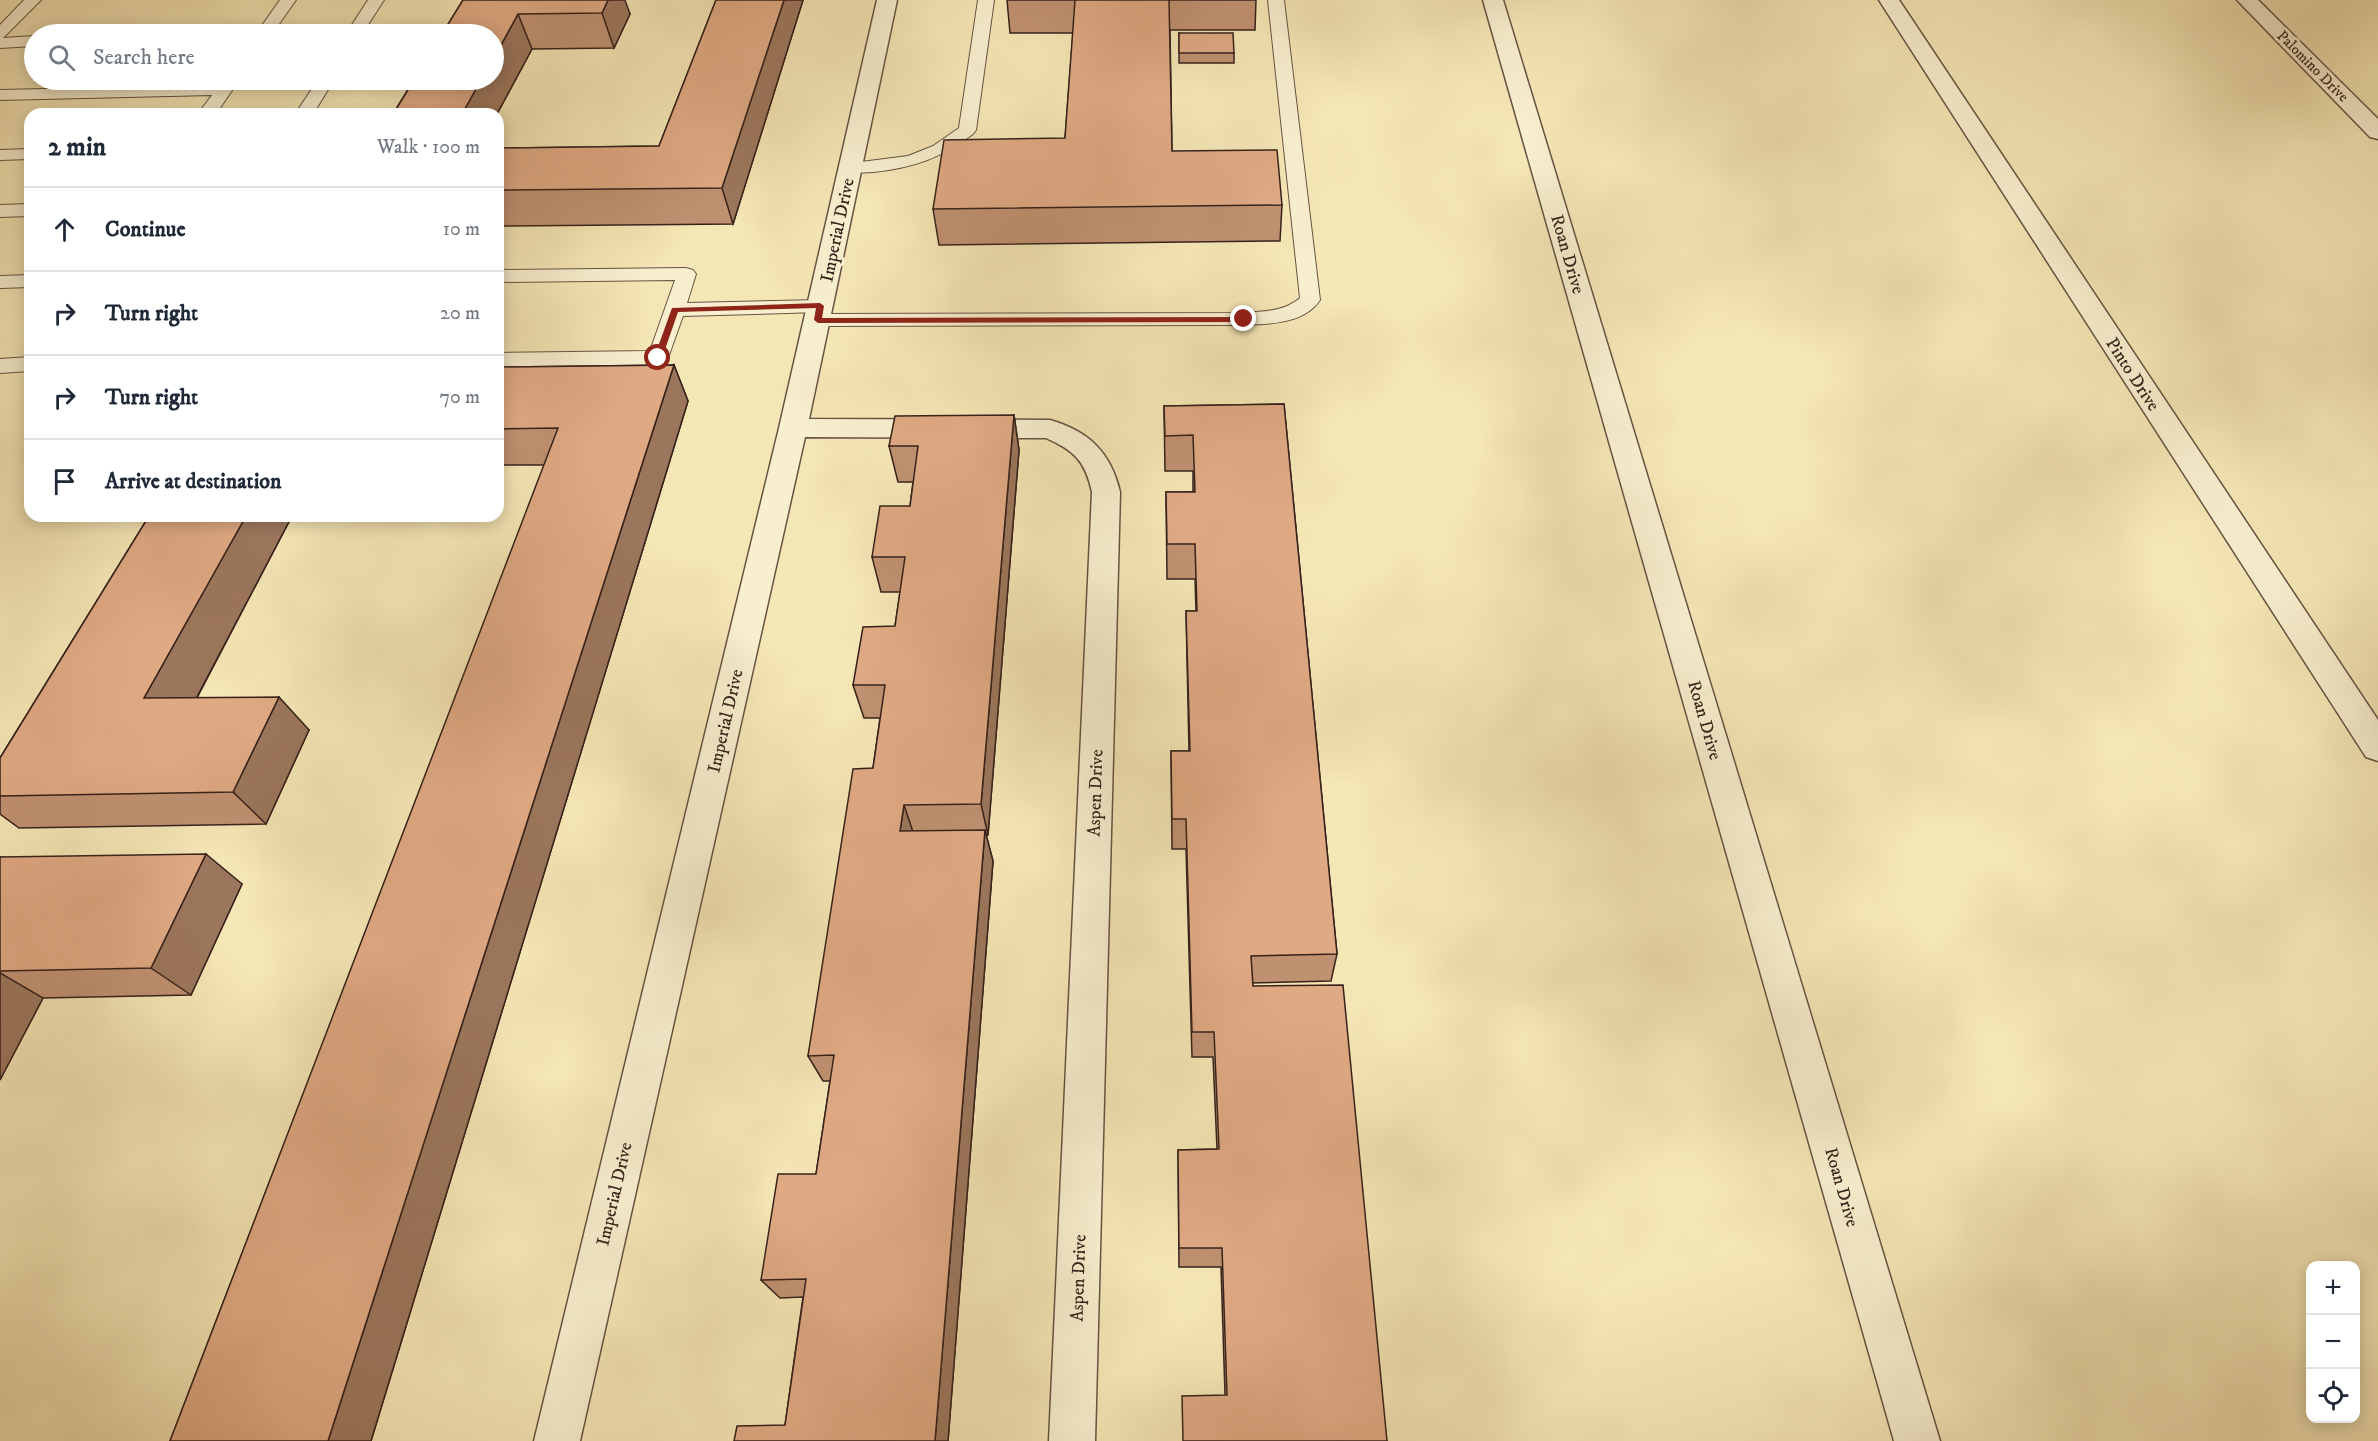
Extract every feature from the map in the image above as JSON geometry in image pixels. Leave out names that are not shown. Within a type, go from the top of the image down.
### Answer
[{"type":"street","name":"Imperial Drive","points":[[557,1441],[793,428],[887,0]]},
{"type":"street","name":"Roan Drive","points":[[1493,0],[1917,1441]]},
{"type":"street","name":"Pinto Drive","points":[[1889,0],[2378,747]]},
{"type":"street","name":"Palomino Drive","points":[[2247,0],[2378,132]]},
{"type":"street","name":"Aspen Drive","points":[[793,428],[1050,429],[1076,440],[1097,461],[1104,476],[1106,492],[1072,1441]]},
{"type":"lane","points":[[0,34],[33,0]]},
{"type":"lane","points":[[271,24],[288,0]]},
{"type":"lane","points":[[360,24],[376,0]]},
{"type":"lane","points":[[851,168],[907,164],[952,142],[967,130],[986,0]]},
{"type":"lane","points":[[675,310],[1244,319],[1284,316],[1299,310],[1310,300],[1276,0]]},
{"type":"lane","points":[[0,42],[24,41]]},
{"type":"lane","points":[[0,96],[125,90]]},
{"type":"lane","points":[[212,108],[225,90]]},
{"type":"lane","points":[[308,108],[320,90]]},
{"type":"lane","points":[[0,154],[24,154]]},
{"type":"lane","points":[[0,211],[24,210]]},
{"type":"lane","points":[[504,276],[686,274],[658,358],[504,360]]},
{"type":"lane","points":[[0,282],[24,281]]},
{"type":"lane","points":[[0,366],[24,364]]},
{"type":"building","points":[[463,0],[608,0],[602,13],[518,14],[504,40],[504,24],[448,24]]},
{"type":"building","points":[[716,0],[784,0],[722,188],[504,190],[504,148],[659,146]]},
{"type":"building","points":[[1075,0],[1169,0],[1172,151],[1277,150],[1282,205],[933,209],[944,140],[1065,138]]},
{"type":"building","points":[[1179,33],[1233,33],[1234,53],[1179,53]]},
{"type":"building","points":[[408,90],[475,90],[465,108],[397,108]]},
{"type":"building","points":[[674,365],[328,1441],[170,1441],[558,428],[504,429],[504,367]]},
{"type":"building","points":[[1284,404],[1337,954],[1251,956],[1253,986],[1343,985],[1387,1441],[1183,1441],[1182,1396],[1227,1395],[1222,1248],[1179,1248],[1178,1150],[1219,1149],[1214,1032],[1192,1032],[1186,819],[1172,819],[1171,751],[1190,751],[1186,611],[1197,611],[1195,544],[1167,544],[1166,492],[1195,492],[1193,435],[1165,436],[1164,406]]},
{"type":"building","points":[[1014,415],[981,804],[904,805],[900,831],[985,830],[935,1441],[734,1441],[737,1426],[785,1425],[806,1279],[761,1280],[778,1174],[816,1174],[834,1055],[808,1056],[853,769],[873,768],[885,685],[853,685],[863,627],[895,626],[905,557],[872,557],[880,506],[910,506],[918,446],[889,446],[895,416]]},
{"type":"building","points":[[145,522],[243,522],[144,698],[279,697],[233,792],[0,796],[0,758]]},
{"type":"building","points":[[206,854],[151,968],[0,971],[0,857]]},
{"type":"route","points":[[658,358],[675,310],[820,306],[818,320],[1244,319]]}]
